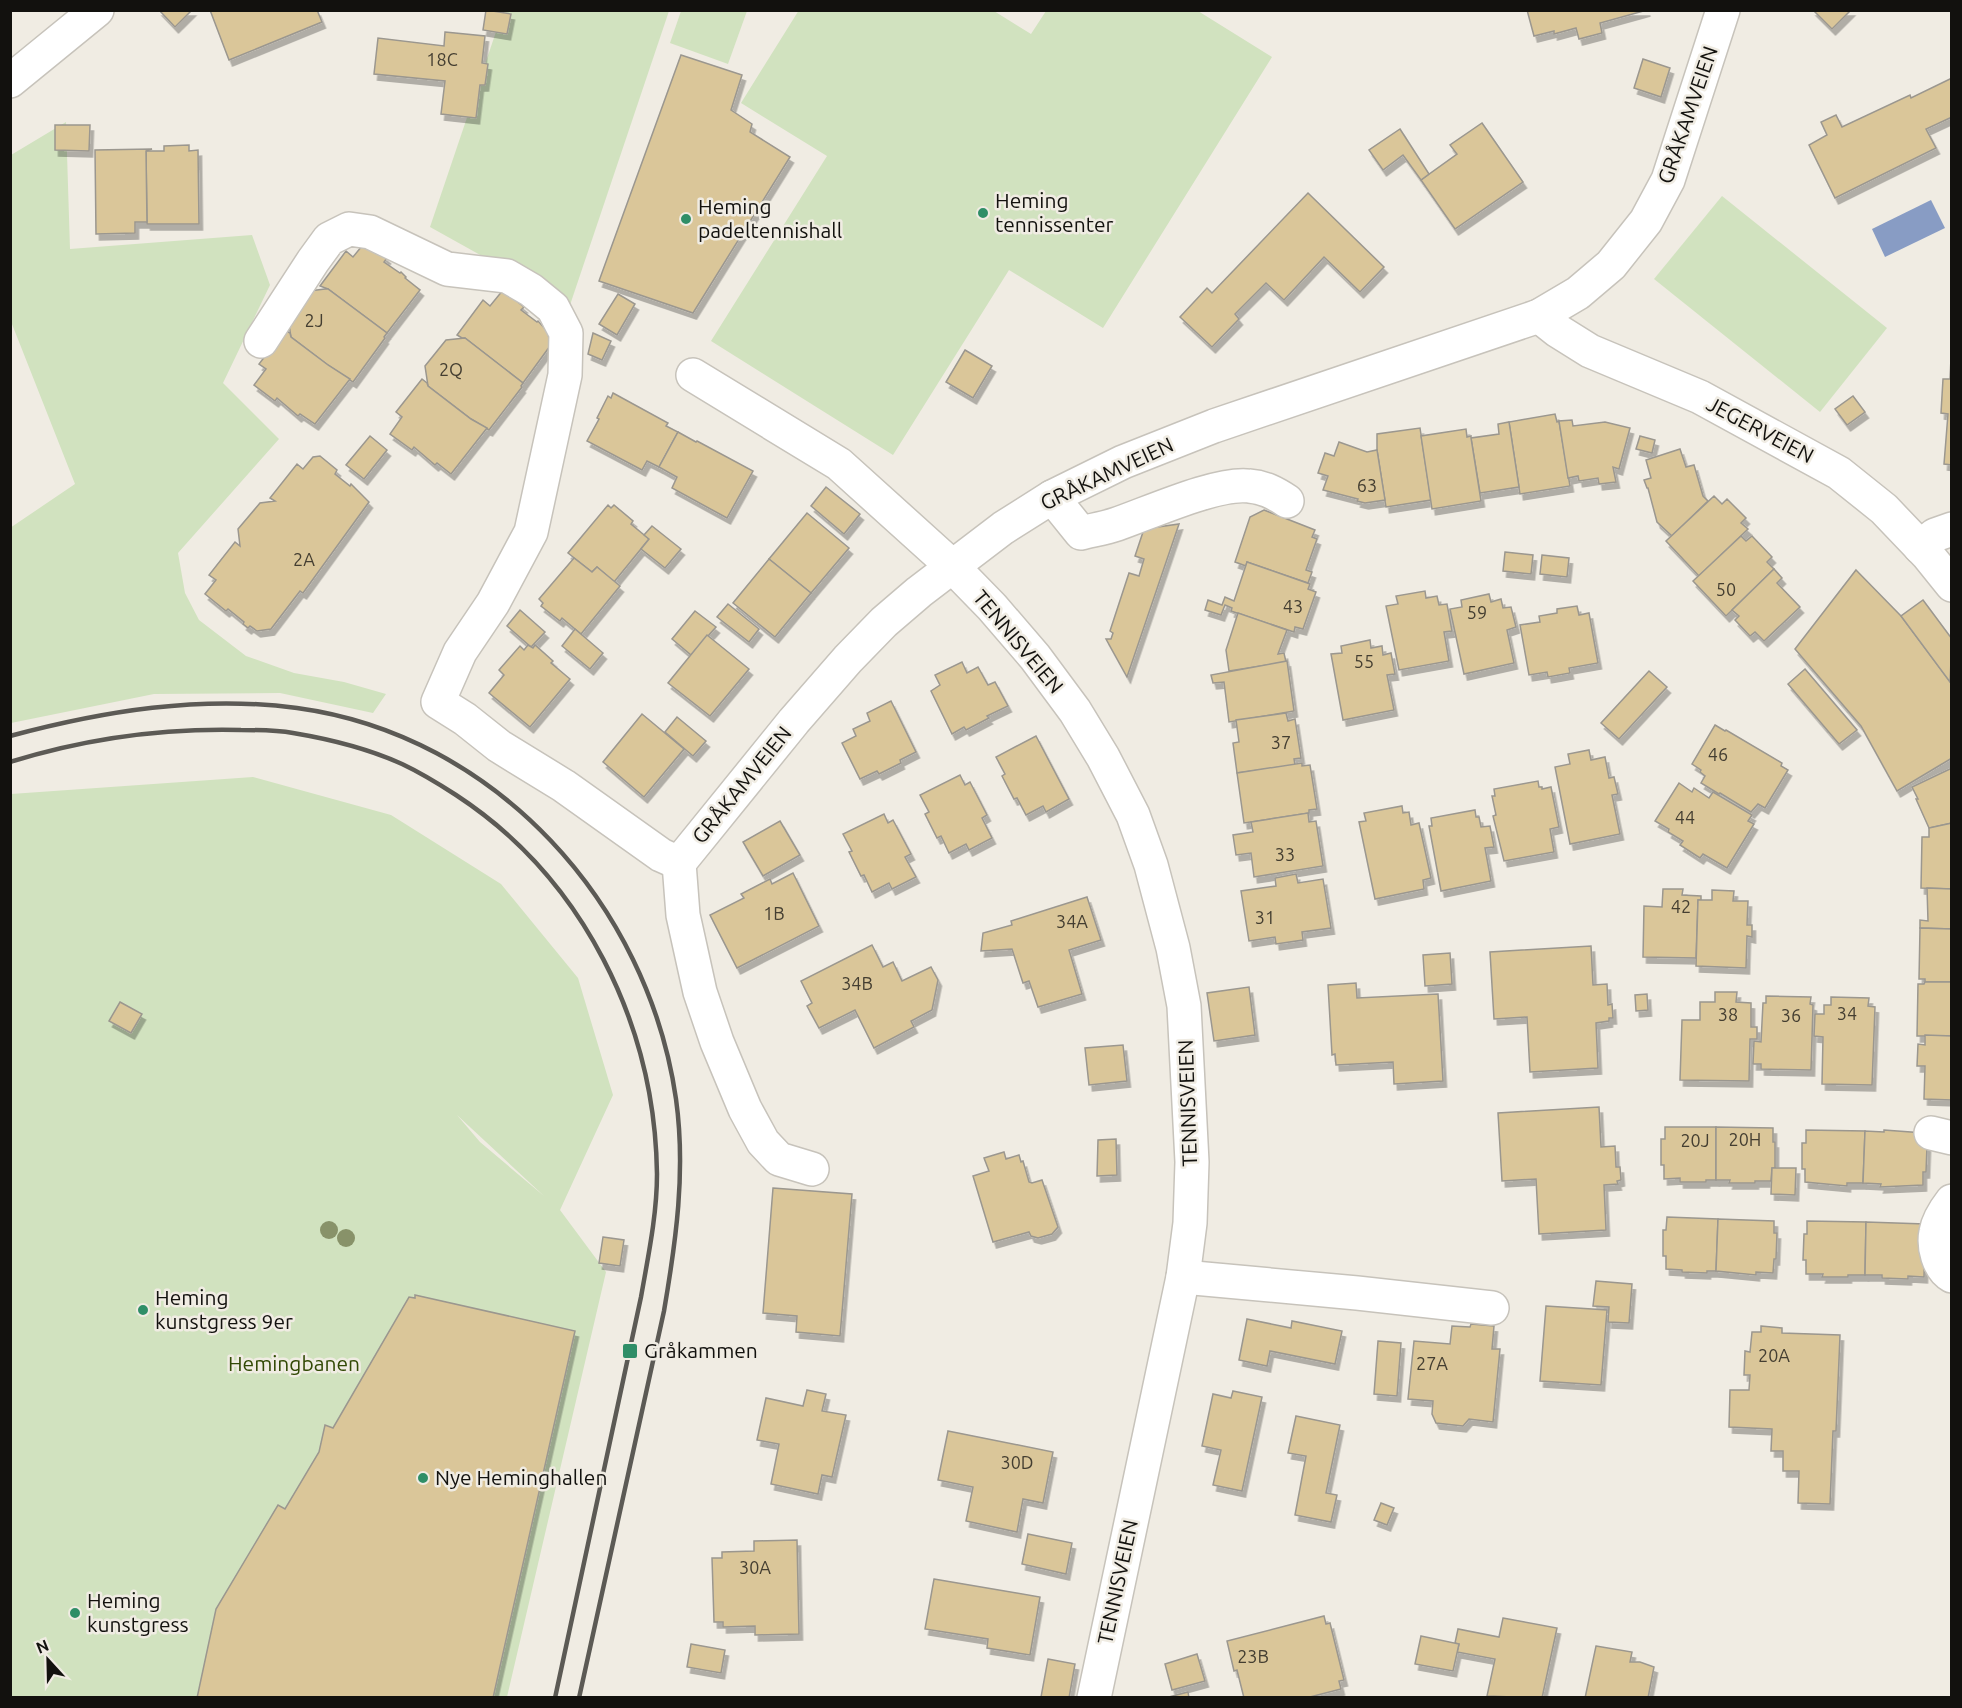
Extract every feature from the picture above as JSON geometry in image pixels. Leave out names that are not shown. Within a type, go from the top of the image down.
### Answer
[{"type":"street","points":[[10,81],[97,10]]},
{"type":"street","name":"GRÅKAMVEIEN","points":[[812,1169],[779,1159],[763,1142],[746,1109],[717,1042],[700,992],[683,915],[679,863],[794,721],[884,622],[952,566],[1003,528],[1052,496],[1123,462],[1214,426],[1539,316],[1578,293],[1611,265],[1646,221],[1668,180],[1723,10]]},
{"type":"street","points":[[261,341],[329,239],[349,229],[370,232],[447,269],[507,276],[531,290],[554,308],[566,333],[565,375],[531,532],[493,603],[460,652],[438,702],[465,718],[499,747],[564,786],[661,855],[679,863]]},
{"type":"street","name":"JEGERVEIEN","points":[[1539,316],[1558,332],[1590,351],[1700,398],[1839,473],[1884,509],[1952,585]]},
{"type":"street","name":"TENNISVEIEN","points":[[693,375],[839,464],[952,566],[992,607],[1035,657],[1075,711],[1103,757],[1133,814],[1151,865],[1173,948],[1184,1006],[1192,1162],[1190,1223],[1183,1277],[1094,1698]]},
{"type":"street","points":[[1052,496],[1081,533],[1114,525],[1196,495],[1227,487],[1247,485],[1269,490],[1287,501]]},
{"type":"street","points":[[1920,547],[1935,536],[1952,530]]},
{"type":"street","points":[[1952,1201],[1942,1214],[1936,1232],[1935,1245],[1939,1261],[1947,1273],[1952,1276]]},
{"type":"street","points":[[1183,1277],[1492,1308]]},
{"type":"green space","name":"Heming tennissenter","points":[[799,10],[994,11],[1031,34],[1046,11],[1198,11],[1272,57],[1103,328],[1009,270],[893,455],[711,341],[827,156],[741,103]]},
{"type":"green space","points":[[503,11],[669,11],[570,305],[430,227]]},
{"type":"green space","points":[[681,11],[747,11],[728,64],[670,43]]},
{"type":"green space","points":[[66,122],[70,249],[252,235],[270,285],[223,383],[279,439],[178,553],[185,593],[199,620],[246,656],[294,673],[344,682],[386,694],[373,713],[280,693],[154,694],[11,723],[10,528],[75,484],[10,319],[11,155]]},
{"type":"green space","points":[[1722,196],[1887,328],[1820,412],[1654,279]]},
{"type":"green space","name":"Hemingbanen","points":[[253,777],[391,815],[501,884],[578,978],[613,1095],[560,1210],[606,1272],[507,1697],[11,1698],[11,794]],"holes":[[[457,1115],[544,1196],[480,1142]]]},
{"type":"water","points":[[1931,200],[1945,228],[1885,257],[1872,229]]},
{"type":"building","points":[[159,10],[192,10],[175,27]]},
{"type":"building","points":[[210,10],[317,10],[322,22],[229,60]]},
{"type":"building","points":[[486,10],[511,14],[507,34],[483,30]]},
{"type":"building","points":[[1527,10],[1647,10],[1600,23],[1602,33],[1579,39],[1576,28],[1534,36]]},
{"type":"building","points":[[1813,10],[1851,10],[1832,29]]},
{"type":"building","points":[[445,32],[485,36],[482,63],[488,64],[485,85],[480,85],[476,118],[441,114],[445,81],[374,74],[378,38],[444,46]]},
{"type":"building","name":"Heming padeltennishall","points":[[681,55],[742,75],[731,110],[752,124],[750,132],[790,157],[693,313],[599,281]]},
{"type":"building","points":[[1643,59],[1670,68],[1661,97],[1634,88]]},
{"type":"building","points":[[1952,78],[1952,117],[1926,129],[1936,148],[1835,198],[1809,145],[1827,135],[1821,122],[1836,115],[1842,127]]},
{"type":"building","points":[[1482,123],[1523,182],[1455,229],[1421,180],[1457,154],[1450,145]]},
{"type":"building","points":[[55,125],[90,125],[89,151],[55,150]]},
{"type":"building","points":[[1400,129],[1429,174],[1421,180],[1403,155],[1383,170],[1369,150]]},
{"type":"building","points":[[189,145],[189,151],[198,150],[199,224],[147,224],[146,151],[164,151],[164,146]]},
{"type":"building","points":[[152,149],[146,151],[147,222],[135,222],[135,233],[96,234],[95,150]]},
{"type":"building","points":[[1308,193],[1384,267],[1360,292],[1324,257],[1284,300],[1266,283],[1235,314],[1239,319],[1212,347],[1180,317],[1207,288],[1212,293]]},
{"type":"building","points":[[366,241],[387,258],[384,262],[401,272],[420,290],[387,333],[328,289],[320,286],[346,251],[353,257]]},
{"type":"building","points":[[328,289],[387,333],[353,382],[291,337],[288,318],[309,291]]},
{"type":"building","points":[[503,290],[524,307],[521,310],[538,321],[548,332],[550,346],[523,383],[465,338],[457,335],[483,300],[490,306]]},
{"type":"building","points":[[618,294],[635,304],[617,335],[599,324]]},
{"type":"building","points":[[285,330],[328,365],[350,379],[315,424],[300,414],[298,416],[277,398],[275,401],[254,385],[266,369],[259,364]]},
{"type":"building","points":[[593,333],[611,341],[602,360],[588,354]]},
{"type":"building","points":[[465,338],[523,383],[489,430],[428,386],[425,366],[446,340]]},
{"type":"building","points":[[965,350],[992,366],[973,398],[946,382]]},
{"type":"building","points":[[1951,358],[1952,465],[1944,464],[1948,414],[1941,413],[1943,379],[1950,379]]},
{"type":"building","points":[[422,379],[471,419],[487,428],[451,474],[437,463],[435,465],[414,447],[412,450],[390,434],[402,417],[396,412]]},
{"type":"building","points":[[613,393],[668,423],[666,426],[678,432],[659,467],[647,461],[642,470],[587,441],[608,396],[611,398]]},
{"type":"building","points":[[1853,396],[1865,412],[1847,425],[1835,409]]},
{"type":"building","points":[[1555,414],[1557,422],[1559,421],[1570,486],[1520,494],[1509,422]]},
{"type":"building","points":[[1572,420],[1573,426],[1605,422],[1630,428],[1619,469],[1613,467],[1616,482],[1599,484],[1598,478],[1579,481],[1578,476],[1568,478],[1559,421]]},
{"type":"building","points":[[1509,422],[1519,487],[1480,493],[1471,438],[1499,434],[1498,424]]},
{"type":"building","points":[[1420,428],[1431,500],[1386,507],[1377,450],[1377,434]]},
{"type":"building","points":[[1466,429],[1467,437],[1471,436],[1481,501],[1432,509],[1421,436]]},
{"type":"building","points":[[678,432],[753,471],[727,518],[672,488],[677,477],[659,467]]},
{"type":"building","points":[[370,436],[387,450],[364,479],[346,465]]},
{"type":"building","points":[[1640,436],[1655,440],[1652,453],[1636,449]]},
{"type":"building","points":[[1339,442],[1367,452],[1377,450],[1385,500],[1365,503],[1323,490],[1328,476],[1318,473],[1325,453],[1334,456]]},
{"type":"building","points":[[1680,449],[1686,467],[1694,465],[1703,496],[1708,501],[1672,536],[1657,522],[1644,480],[1651,478],[1646,460]]},
{"type":"building","points":[[320,456],[337,470],[335,474],[350,486],[351,484],[369,502],[303,593],[300,591],[271,629],[257,631],[250,626],[248,628],[228,609],[226,611],[205,594],[216,580],[209,575],[235,542],[240,546],[238,529],[260,503],[275,501],[270,498],[297,464],[303,469],[313,457]]},
{"type":"building","points":[[826,487],[860,514],[844,534],[811,506]]},
{"type":"building","points":[[1714,496],[1722,504],[1727,499],[1746,518],[1741,523],[1748,529],[1699,576],[1666,541]]},
{"type":"building","points":[[608,505],[611,508],[614,505],[649,539],[614,582],[597,567],[592,572],[568,553]]},
{"type":"building","points":[[1264,510],[1315,530],[1312,537],[1317,539],[1306,570],[1312,572],[1308,583],[1247,562],[1246,566],[1235,562],[1250,517]]},
{"type":"building","points":[[807,513],[849,548],[811,593],[769,559]]},
{"type":"building","points":[[1179,524],[1127,677],[1106,639],[1111,639],[1113,633],[1110,631],[1129,573],[1139,576],[1144,559],[1135,556],[1144,529]]},
{"type":"building","points":[[652,526],[681,549],[665,568],[641,549],[649,539],[644,535]]},
{"type":"building","points":[[1741,536],[1746,541],[1752,536],[1772,557],[1767,562],[1774,569],[1726,616],[1693,581]]},
{"type":"building","points":[[1505,552],[1533,555],[1531,574],[1503,571]]},
{"type":"building","points":[[1542,555],[1569,558],[1567,577],[1540,574]]},
{"type":"building","points":[[574,558],[592,572],[597,567],[620,586],[581,634],[562,618],[560,621],[541,606],[543,603],[539,599]]},
{"type":"building","points":[[769,559],[811,593],[775,637],[733,603]]},
{"type":"building","points":[[1247,562],[1310,584],[1308,589],[1316,592],[1303,629],[1295,627],[1294,632],[1231,611],[1232,608],[1225,605],[1221,615],[1205,610],[1208,600],[1222,605],[1225,597],[1234,601]]},
{"type":"building","points":[[1774,569],[1782,578],[1777,583],[1800,607],[1764,641],[1755,632],[1750,636],[1735,620],[1739,616],[1732,610]]},
{"type":"building","points":[[1856,570],[1901,616],[1952,684],[1952,758],[1897,791],[1861,726],[1795,649]]},
{"type":"building","points":[[1425,591],[1426,598],[1437,596],[1439,605],[1447,604],[1452,631],[1444,632],[1449,661],[1399,670],[1386,606],[1398,604],[1396,596]]},
{"type":"building","points":[[1489,594],[1491,602],[1501,599],[1503,608],[1511,607],[1516,627],[1507,630],[1514,663],[1464,674],[1450,609],[1462,607],[1461,600]]},
{"type":"building","points":[[1923,600],[1952,639],[1950,682],[1901,616]]},
{"type":"building","points":[[728,604],[759,629],[749,642],[717,617]]},
{"type":"building","points":[[1577,606],[1579,615],[1589,613],[1598,663],[1569,668],[1570,673],[1548,677],[1547,672],[1529,675],[1520,625],[1540,622],[1539,616],[1557,613],[1557,609]]},
{"type":"building","points":[[520,610],[545,632],[531,647],[507,626]]},
{"type":"building","points":[[695,611],[716,627],[691,655],[672,639]]},
{"type":"building","points":[[1238,613],[1287,630],[1278,654],[1284,653],[1286,662],[1229,671],[1226,650]]},
{"type":"building","points":[[575,629],[603,653],[590,669],[562,646]]},
{"type":"building","points":[[707,635],[749,669],[710,716],[668,683]]},
{"type":"building","points":[[1370,640],[1371,648],[1382,646],[1383,655],[1391,653],[1395,674],[1387,675],[1394,710],[1343,720],[1331,654],[1342,653],[1341,646]]},
{"type":"building","points":[[528,645],[533,648],[535,645],[570,679],[530,727],[489,693],[504,675],[499,670],[520,646],[524,650]]},
{"type":"building","points":[[1287,661],[1294,711],[1229,722],[1224,682],[1213,683],[1211,675]]},
{"type":"building","points":[[962,662],[967,673],[978,667],[988,685],[995,682],[1008,706],[966,730],[964,727],[952,734],[931,691],[940,685],[935,675]]},
{"type":"building","points":[[1805,669],[1857,730],[1839,744],[1788,684]]},
{"type":"building","points":[[1649,671],[1667,687],[1619,739],[1601,723]]},
{"type":"building","points":[[891,701],[916,752],[879,774],[877,771],[860,779],[842,743],[856,736],[853,729],[870,721],[867,713]]},
{"type":"building","points":[[1286,713],[1288,721],[1295,719],[1301,758],[1294,759],[1295,765],[1237,773],[1233,743],[1239,742],[1236,720]]},
{"type":"building","points":[[642,714],[684,749],[644,797],[603,762]]},
{"type":"building","points":[[677,717],[706,741],[693,756],[665,732]]},
{"type":"building","points":[[1715,725],[1782,763],[1781,766],[1788,770],[1765,808],[1758,804],[1751,812],[1701,783],[1705,776],[1692,764]]},
{"type":"building","points":[[1036,736],[1069,799],[1046,812],[1043,806],[1026,815],[1017,798],[1014,799],[1002,776],[1005,774],[996,757]]},
{"type":"building","points":[[1589,750],[1591,760],[1605,757],[1609,778],[1614,777],[1618,794],[1612,795],[1620,834],[1570,844],[1555,767],[1570,764],[1568,754]]},
{"type":"building","points":[[1302,763],[1302,766],[1310,765],[1317,809],[1309,810],[1309,813],[1244,823],[1237,773]]},
{"type":"building","points":[[1952,768],[1952,823],[1929,828],[1912,787]]},
{"type":"building","points":[[960,775],[965,785],[970,782],[987,815],[982,818],[992,838],[969,850],[966,844],[949,853],[941,836],[937,838],[925,814],[929,812],[920,795]]},
{"type":"building","points":[[1538,781],[1542,789],[1551,787],[1559,827],[1550,829],[1554,852],[1504,861],[1493,816],[1496,815],[1492,796],[1495,796],[1494,789]]},
{"type":"building","points":[[1679,783],[1692,792],[1694,788],[1709,798],[1713,792],[1752,815],[1748,821],[1754,824],[1727,868],[1703,854],[1700,858],[1680,845],[1683,841],[1655,821]]},
{"type":"building","points":[[1402,806],[1403,813],[1409,812],[1411,825],[1419,823],[1431,878],[1423,880],[1424,889],[1375,899],[1359,822],[1366,821],[1364,813]]},
{"type":"building","points":[[1475,810],[1481,827],[1490,826],[1494,847],[1485,848],[1491,881],[1441,891],[1429,826],[1432,826],[1431,818]]},
{"type":"building","points":[[1308,813],[1309,822],[1316,821],[1323,866],[1254,877],[1251,853],[1236,855],[1233,835],[1253,832],[1251,822]]},
{"type":"building","points":[[884,814],[888,823],[893,820],[911,854],[905,857],[916,877],[892,889],[889,883],[872,892],[849,852],[852,851],[843,834]]},
{"type":"building","points":[[780,821],[800,855],[763,876],[743,842]]},
{"type":"building","points":[[1952,823],[1952,889],[1921,888],[1922,837],[1929,837],[1929,828]]},
{"type":"building","points":[[793,873],[819,926],[737,968],[710,915],[744,898],[741,894],[770,879],[772,884]]},
{"type":"building","points":[[1296,874],[1298,883],[1323,879],[1331,928],[1302,932],[1303,940],[1276,944],[1275,937],[1249,941],[1241,891],[1276,886],[1275,878]]},
{"type":"building","points":[[1927,888],[1952,889],[1952,929],[1920,928],[1920,920],[1928,921]]},
{"type":"building","points":[[1663,889],[1683,889],[1682,895],[1701,896],[1701,900],[1698,900],[1696,958],[1643,957],[1644,906],[1662,907]]},
{"type":"building","points":[[1712,890],[1734,891],[1733,901],[1748,901],[1747,925],[1752,925],[1752,937],[1747,936],[1746,968],[1696,966],[1698,900],[1712,900]]},
{"type":"building","points":[[1087,897],[1101,940],[1069,950],[1082,994],[1038,1007],[1029,981],[1023,983],[1012,949],[981,951],[983,933],[1012,925],[1011,921]]},
{"type":"building","points":[[1920,928],[1952,929],[1952,982],[1925,982],[1925,979],[1919,979]]},
{"type":"building","points":[[872,945],[883,967],[893,962],[902,981],[931,967],[938,980],[932,1010],[911,1021],[914,1027],[874,1048],[855,1010],[819,1028],[807,1006],[812,1003],[801,981]]},
{"type":"building","points":[[1591,946],[1593,985],[1607,984],[1608,1005],[1612,1004],[1613,1018],[1596,1023],[1598,1068],[1530,1072],[1527,1017],[1494,1019],[1490,952]]},
{"type":"building","points":[[1450,953],[1452,984],[1425,986],[1423,955]]},
{"type":"building","points":[[1952,982],[1952,1036],[1917,1036],[1918,984]]},
{"type":"building","points":[[1356,983],[1357,998],[1438,994],[1443,1081],[1394,1084],[1393,1062],[1336,1065],[1335,1054],[1332,1055],[1328,985]]},
{"type":"building","points":[[1249,987],[1255,1035],[1214,1041],[1207,993]]},
{"type":"building","points":[[1715,992],[1737,992],[1736,1002],[1751,1003],[1751,1027],[1757,1027],[1757,1039],[1750,1039],[1749,1081],[1680,1080],[1682,1020],[1700,1020],[1700,1002],[1715,1002]]},
{"type":"building","points":[[1647,994],[1648,1010],[1636,1011],[1635,995]]},
{"type":"building","points":[[1766,996],[1811,997],[1810,1004],[1813,1005],[1811,1070],[1761,1069],[1761,1064],[1753,1064],[1754,1041],[1761,1042],[1763,1003],[1766,1003]]},
{"type":"building","points":[[1831,997],[1869,998],[1868,1006],[1875,1007],[1872,1085],[1822,1084],[1823,1037],[1814,1036],[1815,1014],[1824,1014],[1824,1005],[1831,1005]]},
{"type":"building","points":[[120,1002],[142,1014],[131,1033],[109,1021]]},
{"type":"building","points":[[1925,1035],[1952,1036],[1952,1100],[1924,1099],[1925,1066],[1917,1066],[1918,1044],[1925,1045]]},
{"type":"building","points":[[1123,1045],[1127,1081],[1089,1085],[1085,1048]]},
{"type":"building","points":[[1599,1107],[1601,1147],[1615,1146],[1616,1167],[1620,1167],[1621,1180],[1617,1181],[1618,1184],[1604,1185],[1606,1230],[1539,1234],[1536,1179],[1502,1181],[1498,1113]]},
{"type":"building","points":[[1665,1127],[1716,1127],[1716,1180],[1680,1182],[1680,1178],[1664,1179],[1664,1165],[1661,1165],[1661,1139],[1665,1139]]},
{"type":"building","points":[[1716,1127],[1773,1128],[1775,1168],[1772,1168],[1771,1181],[1729,1183],[1730,1180],[1716,1180]]},
{"type":"building","points":[[1806,1130],[1865,1131],[1863,1183],[1847,1183],[1847,1186],[1805,1182],[1805,1169],[1802,1169],[1802,1143],[1806,1143]]},
{"type":"building","points":[[1884,1130],[1924,1133],[1927,1146],[1923,1185],[1880,1187],[1881,1184],[1863,1183],[1865,1131],[1884,1132]]},
{"type":"building","points":[[1116,1139],[1117,1175],[1097,1176],[1098,1140]]},
{"type":"building","points":[[1004,1152],[1006,1159],[1019,1155],[1029,1182],[1042,1180],[1058,1227],[1052,1234],[1038,1238],[1031,1236],[1029,1232],[993,1242],[973,1176],[989,1171],[984,1158]]},
{"type":"building","points":[[1772,1168],[1796,1168],[1795,1195],[1771,1194]]},
{"type":"building","points":[[773,1188],[852,1194],[840,1336],[796,1332],[797,1316],[763,1313]]},
{"type":"building","points":[[1667,1217],[1718,1219],[1716,1271],[1682,1272],[1682,1270],[1666,1269],[1666,1256],[1663,1256],[1663,1230],[1666,1230]]},
{"type":"building","points":[[1718,1219],[1774,1221],[1774,1233],[1777,1233],[1773,1273],[1756,1272],[1756,1275],[1716,1271]]},
{"type":"building","points":[[1807,1221],[1866,1222],[1865,1275],[1822,1277],[1823,1274],[1806,1274],[1806,1260],[1803,1260]]},
{"type":"building","points":[[1866,1222],[1925,1224],[1924,1277],[1908,1276],[1908,1279],[1865,1275]]},
{"type":"building","points":[[603,1237],[624,1240],[620,1266],[599,1263]]},
{"type":"building","points":[[1596,1281],[1632,1284],[1629,1323],[1608,1322],[1609,1307],[1593,1306]]},
{"type":"building","name":"Nye Heminghallen","points":[[415,1295],[575,1331],[493,1698],[197,1698],[216,1609],[278,1505],[285,1509],[319,1452],[325,1425],[333,1428],[409,1297],[415,1298]]},
{"type":"building","points":[[1546,1306],[1607,1310],[1601,1385],[1540,1381]]},
{"type":"building","points":[[1247,1319],[1291,1328],[1292,1321],[1342,1331],[1335,1364],[1270,1351],[1267,1366],[1239,1360]]},
{"type":"building","points":[[1471,1324],[1494,1326],[1492,1349],[1500,1349],[1493,1422],[1469,1419],[1463,1426],[1436,1423],[1432,1414],[1433,1401],[1408,1399],[1414,1341],[1450,1344],[1452,1326],[1470,1327]]},
{"type":"building","points":[[1761,1326],[1782,1328],[1782,1333],[1840,1335],[1830,1504],[1798,1503],[1799,1471],[1783,1471],[1783,1451],[1771,1451],[1772,1429],[1729,1427],[1730,1390],[1749,1390],[1750,1375],[1744,1375],[1745,1351],[1750,1352],[1752,1332],[1761,1332]]},
{"type":"building","points":[[1378,1341],[1401,1343],[1397,1396],[1374,1394]]},
{"type":"building","points":[[807,1390],[826,1394],[822,1411],[846,1415],[832,1477],[822,1475],[818,1494],[771,1484],[779,1444],[757,1440],[766,1398],[803,1406]]},
{"type":"building","points":[[1233,1391],[1262,1397],[1242,1491],[1213,1485],[1221,1450],[1202,1446],[1213,1394],[1231,1398]]},
{"type":"building","points":[[1296,1416],[1340,1425],[1326,1493],[1337,1495],[1331,1522],[1295,1515],[1306,1456],[1288,1453]]},
{"type":"building","points":[[948,1431],[1053,1452],[1043,1503],[1023,1499],[1017,1532],[966,1521],[973,1487],[938,1480]]},
{"type":"building","points":[[1381,1503],[1394,1508],[1387,1525],[1374,1520]]},
{"type":"building","points":[[1028,1534],[1072,1543],[1066,1574],[1022,1564]]},
{"type":"building","points":[[797,1540],[799,1634],[755,1635],[755,1626],[723,1627],[723,1622],[714,1622],[712,1558],[722,1558],[722,1552],[754,1551],[754,1541]]},
{"type":"building","points":[[934,1579],[1040,1597],[1030,1655],[987,1648],[988,1639],[925,1629]]},
{"type":"building","points":[[1324,1616],[1326,1624],[1330,1623],[1344,1680],[1339,1681],[1341,1689],[1306,1698],[1244,1698],[1237,1670],[1234,1671],[1227,1641]]},
{"type":"building","points":[[1503,1618],[1557,1628],[1542,1698],[1487,1696],[1495,1659],[1457,1652],[1459,1644],[1455,1643],[1458,1629],[1499,1637]]},
{"type":"building","points":[[1421,1636],[1459,1644],[1453,1671],[1415,1664]]},
{"type":"building","points":[[691,1644],[725,1650],[721,1673],[687,1667]]},
{"type":"building","points":[[1596,1646],[1632,1652],[1630,1662],[1640,1662],[1654,1667],[1648,1698],[1585,1698]]},
{"type":"building","points":[[1197,1654],[1205,1681],[1172,1690],[1165,1664]]},
{"type":"building","points":[[1048,1659],[1075,1664],[1069,1698],[1041,1697]]},
{"type":"building","points":[[1188,1692],[1189,1698],[1165,1698]]},
{"type":"railway","points":[[10,736],[116,713],[225,703],[297,708],[369,725],[436,753],[497,792],[551,840],[596,897],[633,959],[660,1027],[676,1099],[680,1179],[676,1232],[664,1311],[579,1698]]},
{"type":"railway","points":[[10,762],[95,741],[183,731],[287,732],[363,749],[416,771],[456,795],[501,829],[541,868],[575,912],[603,959],[626,1010],[643,1063],[653,1118],[657,1189],[652,1236],[641,1297],[555,1698]]},
{"type":"place","name":"Heming tennissenter","points":[[983,213]]},
{"type":"place","name":"Heming padeltennishall","points":[[686,219]]},
{"type":"place","name":"Heming kunstgress 9er","points":[[143,1310]]},
{"type":"place","name":"Gråkammen","points":[[630,1351]]},
{"type":"place","name":"Nye Heminghallen","points":[[423,1478]]},
{"type":"place","name":"Heming kunstgress","points":[[75,1613]]}]
